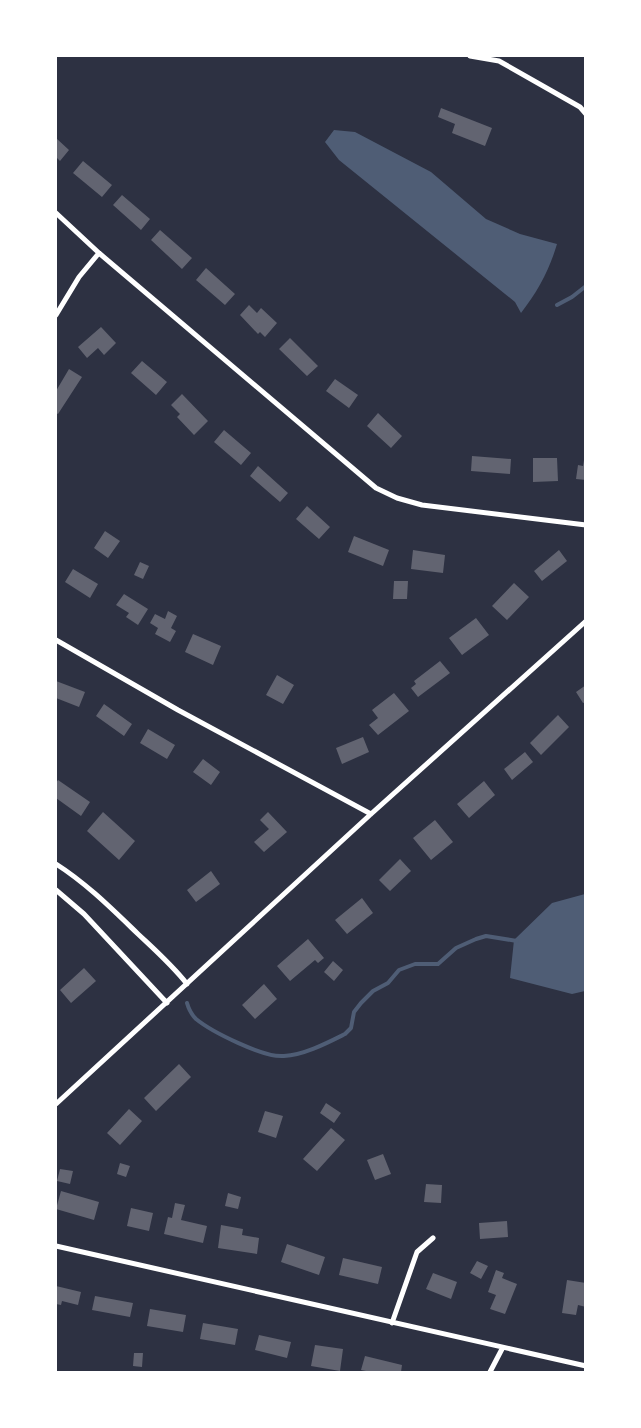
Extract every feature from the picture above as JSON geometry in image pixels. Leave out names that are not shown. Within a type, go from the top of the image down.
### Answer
[{"type":"street","points":[[470,56],[499,61],[580,106],[585,114]]},
{"type":"street","points":[[56,213],[99,253],[376,488],[397,498],[422,505],[585,525]]},
{"type":"street","points":[[56,315],[79,277],[99,253]]},
{"type":"street","points":[[56,1104],[585,621]]},
{"type":"street","points":[[56,640],[178,710],[372,814]]},
{"type":"street","points":[[56,864],[77,878],[172,967],[187,984]]},
{"type":"street","points":[[56,890],[84,914],[167,1003]]},
{"type":"street","points":[[392,1323],[417,1252],[433,1238]]},
{"type":"street","points":[[56,1245],[502,1349],[585,1366]]},
{"type":"street","points":[[490,1372],[502,1349]]},
{"type":"water","points":[[334,130],[355,132],[431,172],[486,219],[520,234],[557,244],[542,280],[521,313],[515,302],[339,160],[325,142]]},
{"type":"water","points":[[585,894],[585,991],[572,994],[510,978],[514,940],[552,903]]},
{"type":"building","points":[[441,108],[492,128],[485,146],[452,133],[455,124],[438,117]]},
{"type":"building","points":[[56,138],[69,150],[60,161],[56,157]]},
{"type":"building","points":[[83,161],[112,185],[102,197],[73,173]]},
{"type":"building","points":[[122,195],[150,219],[141,230],[113,205]]},
{"type":"building","points":[[160,230],[192,258],[182,269],[151,240]]},
{"type":"building","points":[[206,268],[235,294],[225,305],[196,280]]},
{"type":"building","points":[[249,305],[257,313],[261,308],[277,323],[265,337],[260,332],[258,334],[240,315]]},
{"type":"building","points":[[101,327],[116,343],[104,355],[98,348],[87,358],[78,347]]},
{"type":"building","points":[[290,338],[318,366],[307,376],[279,349]]},
{"type":"building","points":[[142,361],[167,382],[156,395],[131,373]]},
{"type":"building","points":[[69,369],[82,377],[58,414],[56,413],[56,391]]},
{"type":"building","points":[[335,379],[358,395],[349,408],[326,391]]},
{"type":"building","points":[[182,394],[208,421],[194,435],[177,417],[180,414],[171,405]]},
{"type":"building","points":[[378,413],[402,436],[391,448],[367,426]]},
{"type":"building","points":[[224,430],[251,453],[241,465],[214,442]]},
{"type":"building","points":[[472,456],[511,459],[510,474],[471,471]]},
{"type":"building","points":[[533,458],[557,458],[558,481],[533,482]]},
{"type":"building","points":[[584,460],[586,480],[576,479],[578,465],[583,466]]},
{"type":"building","points":[[258,466],[288,493],[280,502],[250,476]]},
{"type":"building","points":[[307,506],[330,527],[319,539],[296,519]]},
{"type":"building","points":[[105,531],[120,541],[108,558],[94,548]]},
{"type":"building","points":[[354,536],[389,550],[383,566],[348,552]]},
{"type":"building","points":[[413,550],[445,555],[443,573],[411,569]]},
{"type":"building","points":[[559,550],[567,561],[542,581],[534,571]]},
{"type":"building","points":[[140,562],[149,566],[143,579],[134,575]]},
{"type":"building","points":[[73,569],[98,584],[90,598],[65,582]]},
{"type":"building","points":[[394,581],[408,581],[407,599],[393,599]]},
{"type":"building","points":[[514,583],[529,597],[507,620],[492,606]]},
{"type":"building","points":[[124,594],[148,609],[138,625],[126,617],[129,613],[116,605]]},
{"type":"building","points":[[168,611],[177,616],[171,628],[176,631],[170,642],[155,634],[158,628],[150,623],[155,614],[165,619]]},
{"type":"building","points":[[476,618],[489,635],[462,655],[449,638]]},
{"type":"building","points":[[193,634],[221,646],[213,665],[185,652]]},
{"type":"building","points":[[440,661],[450,673],[418,697],[411,688],[416,684],[414,681]]},
{"type":"building","points":[[277,675],[294,685],[283,704],[266,695]]},
{"type":"building","points":[[56,681],[85,692],[79,707],[56,698]]},
{"type":"building","points":[[586,685],[586,702],[583,703],[576,692]]},
{"type":"building","points":[[394,693],[409,711],[378,735],[369,725],[378,718],[372,710]]},
{"type":"building","points":[[104,704],[132,724],[124,736],[96,716]]},
{"type":"building","points":[[558,715],[569,727],[541,755],[530,743]]},
{"type":"building","points":[[148,729],[175,745],[167,759],[140,743]]},
{"type":"building","points":[[363,737],[369,752],[342,764],[336,748]]},
{"type":"building","points":[[525,752],[533,762],[512,780],[504,769]]},
{"type":"building","points":[[203,759],[220,772],[211,785],[193,772]]},
{"type":"building","points":[[58,780],[90,802],[81,816],[56,798]]},
{"type":"building","points":[[484,781],[495,795],[469,818],[457,804]]},
{"type":"building","points":[[103,812],[135,841],[119,860],[87,831]]},
{"type":"building","points":[[268,812],[287,832],[264,852],[254,842],[269,829],[260,820]]},
{"type":"building","points":[[435,820],[453,842],[431,860],[413,838]]},
{"type":"building","points":[[400,859],[411,871],[390,891],[379,880]]},
{"type":"building","points":[[211,871],[220,884],[196,902],[187,890]]},
{"type":"building","points":[[362,898],[373,913],[347,934],[335,920]]},
{"type":"building","points":[[308,939],[324,958],[318,963],[315,960],[290,981],[277,966]]},
{"type":"building","points":[[333,961],[343,970],[334,981],[324,972]]},
{"type":"building","points":[[84,968],[96,981],[71,1003],[60,990]]},
{"type":"building","points":[[264,984],[277,999],[255,1019],[242,1005]]},
{"type":"building","points":[[179,1064],[191,1077],[156,1111],[144,1098]]},
{"type":"building","points":[[326,1103],[341,1113],[334,1123],[320,1113]]},
{"type":"building","points":[[129,1109],[142,1121],[120,1145],[107,1133]]},
{"type":"building","points":[[265,1111],[283,1116],[276,1138],[258,1132]]},
{"type":"building","points":[[331,1128],[345,1140],[317,1171],[303,1159]]},
{"type":"building","points":[[383,1154],[391,1174],[375,1180],[367,1160]]},
{"type":"building","points":[[120,1163],[130,1166],[126,1177],[117,1174]]},
{"type":"building","points":[[60,1169],[73,1171],[70,1184],[57,1181]]},
{"type":"building","points":[[426,1184],[442,1185],[441,1203],[424,1202]]},
{"type":"building","points":[[61,1191],[99,1202],[94,1220],[56,1209]]},
{"type":"building","points":[[228,1193],[241,1197],[238,1209],[225,1206]]},
{"type":"building","points":[[175,1203],[185,1205],[181,1220],[207,1226],[203,1243],[164,1234],[168,1217],[172,1218]]},
{"type":"building","points":[[131,1208],[153,1213],[149,1231],[127,1226]]},
{"type":"building","points":[[507,1221],[508,1237],[480,1239],[479,1223]]},
{"type":"building","points":[[221,1225],[243,1229],[242,1235],[259,1238],[257,1254],[218,1248]]},
{"type":"building","points":[[287,1244],[325,1257],[319,1275],[281,1262]]},
{"type":"building","points":[[343,1258],[382,1267],[378,1284],[339,1275]]},
{"type":"building","points":[[477,1261],[488,1266],[481,1279],[470,1273]]},
{"type":"building","points":[[496,1270],[504,1273],[502,1278],[517,1284],[505,1314],[490,1309],[496,1295],[488,1292]]},
{"type":"building","points":[[433,1273],[457,1282],[451,1299],[426,1289]]},
{"type":"building","points":[[567,1280],[586,1283],[586,1307],[578,1305],[576,1315],[562,1313]]},
{"type":"building","points":[[56,1286],[81,1292],[78,1305],[62,1301],[61,1305],[56,1304]]},
{"type":"building","points":[[95,1296],[133,1303],[130,1317],[92,1310]]},
{"type":"building","points":[[150,1309],[186,1315],[183,1332],[147,1326]]},
{"type":"building","points":[[203,1323],[238,1329],[235,1345],[200,1339]]},
{"type":"building","points":[[259,1335],[291,1342],[287,1358],[255,1350]]},
{"type":"building","points":[[315,1345],[343,1349],[340,1371],[311,1366]]},
{"type":"building","points":[[134,1353],[143,1353],[142,1367],[133,1366]]},
{"type":"building","points":[[365,1356],[402,1365],[401,1372],[361,1370]]},
{"type":"waterway","points":[[557,305],[586,286]]},
{"type":"waterway","points":[[187,1003],[196,1019],[226,1037],[264,1053],[275,1056],[292,1055],[315,1048],[345,1034],[351,1028],[354,1012],[361,1003],[373,991],[388,983],[399,970],[415,964],[438,964],[456,948],[486,936],[517,941]]}]
